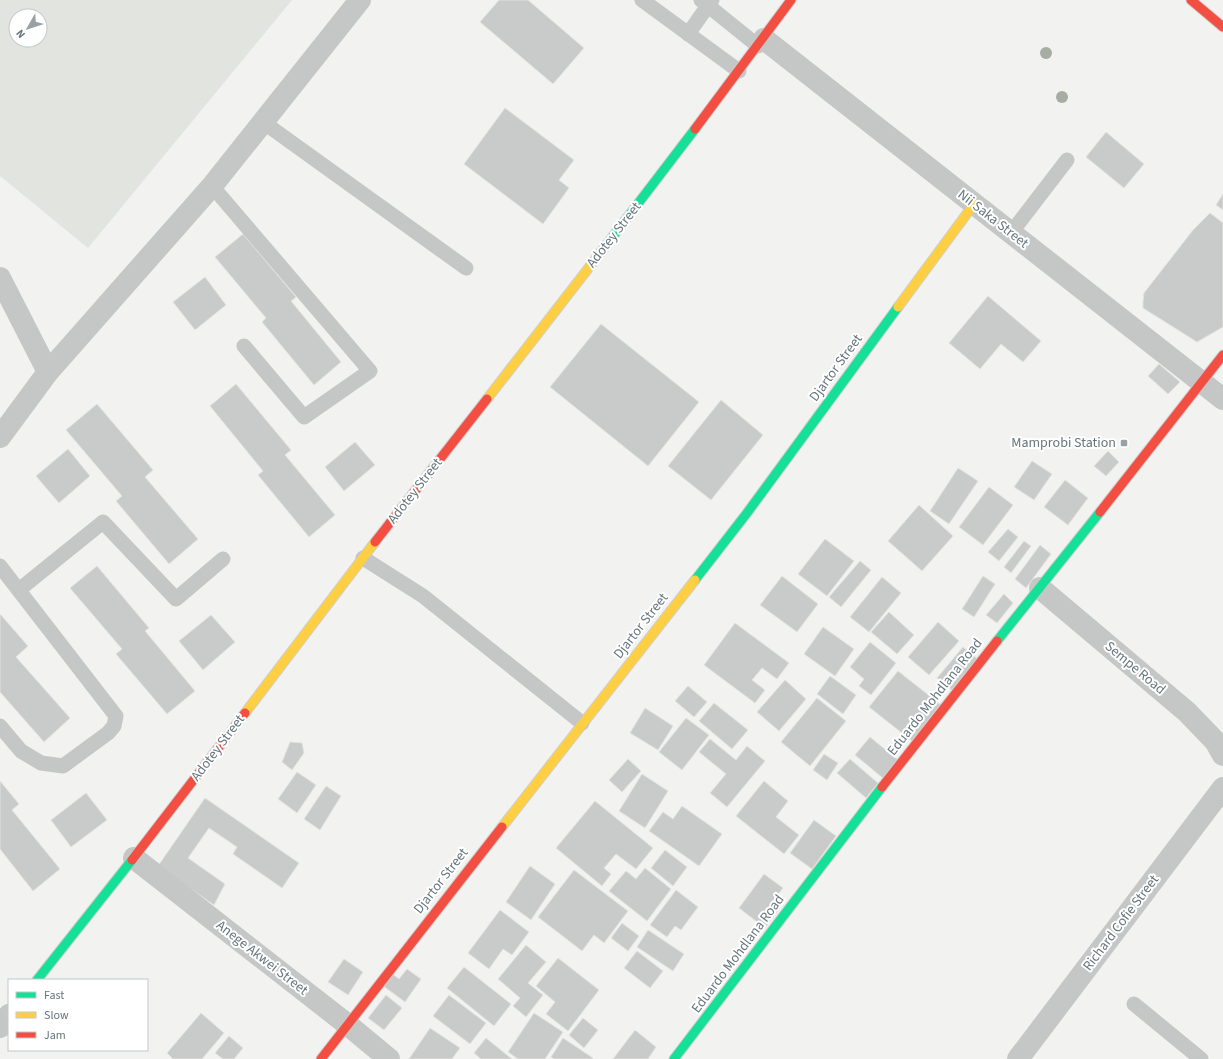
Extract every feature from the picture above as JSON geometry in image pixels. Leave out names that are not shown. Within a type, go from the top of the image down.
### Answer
[{"type":"street","points":[[0,437],[48,372],[212,186],[360,0]]},
{"type":"street","name":"Adotey Street","points":[[38,979],[134,858],[363,558],[739,71],[791,0]]},
{"type":"street","points":[[1191,0],[1223,27]]},
{"type":"street","name":"Nii Saka Street","points":[[761,42],[974,204],[1223,398]]},
{"type":"street","name":"Djartor Street","points":[[321,1059],[582,723],[747,514],[974,204]]},
{"type":"street","points":[[0,278],[48,372]]},
{"type":"street","name":"Eduardo Mohdlana Road","points":[[674,1059],[940,711],[1203,383],[1223,355]]},
{"type":"street","name":"Sempe Road","points":[[1040,588],[1187,712],[1214,741],[1223,755]]},
{"type":"street","name":"Richard Cofie Street","points":[[1018,1059],[1223,788]]},
{"type":"street","name":"Anege Akwei Street","points":[[134,858],[348,1025],[389,1059]]},
{"type":"street","points":[[0,1026],[8,1016]]},
{"type":"lane","points":[[642,0],[739,71]]},
{"type":"lane","points":[[688,34],[707,2],[761,42]]},
{"type":"lane","points":[[263,122],[466,268]]},
{"type":"lane","points":[[1011,233],[1067,160]]},
{"type":"lane","points":[[212,186],[370,371],[304,417],[244,346]]},
{"type":"lane","points":[[20,589],[103,522],[176,599],[223,559]]},
{"type":"lane","points":[[363,558],[423,596],[582,723]]},
{"type":"lane","points":[[0,566],[20,589],[116,716],[114,726],[108,733],[63,766],[41,763],[21,751],[0,726]]},
{"type":"lane","points":[[1134,1004],[1201,1059]]},
{"type":"shaded area","points":[[0,0],[292,0],[88,248],[0,176]]},
{"type":"building","points":[[499,0],[528,0],[584,48],[553,84],[480,22]]},
{"type":"building","points":[[505,108],[574,160],[559,180],[569,188],[543,224],[464,164]]},
{"type":"building","points":[[1106,132],[1144,164],[1124,188],[1086,157]]},
{"type":"building","points":[[1223,194],[1223,210],[1216,205]]},
{"type":"building","points":[[1210,213],[1223,223],[1223,327],[1197,342],[1143,308],[1143,302],[1144,293],[1193,230]]},
{"type":"building","points":[[243,234],[296,297],[291,301],[341,362],[314,385],[262,322],[266,318],[215,257]]},
{"type":"building","points":[[205,277],[226,305],[195,330],[173,302]]},
{"type":"building","points":[[988,296],[1041,341],[1023,362],[1001,344],[980,369],[949,343]]},
{"type":"building","points":[[601,324],[699,402],[648,466],[550,387]]},
{"type":"building","points":[[1159,364],[1180,382],[1168,394],[1148,376]]},
{"type":"building","points":[[236,384],[291,450],[285,455],[335,515],[309,537],[258,475],[263,471],[210,406]]},
{"type":"building","points":[[721,400],[763,435],[711,500],[668,466]]},
{"type":"building","points":[[97,404],[153,470],[145,477],[198,539],[169,564],[116,501],[122,496],[66,430]]},
{"type":"building","points":[[355,442],[375,465],[344,491],[325,467]]},
{"type":"building","points":[[68,449],[90,476],[59,503],[36,476]]},
{"type":"building","points":[[1108,451],[1119,462],[1106,476],[1094,466]]},
{"type":"building","points":[[1032,461],[1052,474],[1034,500],[1014,487]]},
{"type":"building","points":[[958,468],[978,481],[949,524],[930,511]]},
{"type":"building","points":[[1065,480],[1088,498],[1068,525],[1044,507]]},
{"type":"building","points":[[989,487],[1013,505],[983,545],[959,527]]},
{"type":"building","points":[[919,505],[953,536],[922,571],[888,541]]},
{"type":"building","points":[[1008,529],[1018,537],[999,561],[988,552]]},
{"type":"building","points":[[825,539],[854,561],[827,596],[798,574]]},
{"type":"building","points":[[1024,541],[1031,546],[1011,573],[1004,567]]},
{"type":"building","points":[[1040,545],[1051,554],[1026,588],[1015,579]]},
{"type":"building","points":[[860,561],[871,570],[841,607],[829,597]]},
{"type":"building","points":[[97,566],[149,628],[145,631],[195,691],[167,714],[116,654],[122,649],[70,588]]},
{"type":"building","points":[[782,576],[818,604],[797,632],[760,605]]},
{"type":"building","points":[[983,576],[995,584],[974,617],[962,609]]},
{"type":"building","points":[[882,577],[901,593],[869,632],[850,617]]},
{"type":"building","points":[[1004,594],[1013,603],[997,623],[986,615]]},
{"type":"building","points":[[889,612],[914,635],[897,654],[871,632]]},
{"type":"building","points":[[0,614],[28,646],[16,657],[70,718],[44,742],[0,692]]},
{"type":"building","points":[[211,615],[235,642],[203,670],[179,641]]},
{"type":"building","points":[[938,622],[959,641],[929,675],[908,657]]},
{"type":"building","points":[[735,623],[789,663],[777,679],[762,668],[752,680],[765,690],[755,703],[704,665]]},
{"type":"building","points":[[823,627],[854,649],[835,676],[804,654]]},
{"type":"building","points":[[870,642],[896,663],[871,695],[859,686],[864,679],[850,667]]},
{"type":"building","points":[[963,647],[979,660],[953,691],[937,678]]},
{"type":"building","points":[[898,671],[941,705],[912,741],[869,707]]},
{"type":"building","points":[[830,676],[856,695],[843,714],[817,694]]},
{"type":"building","points":[[785,680],[806,699],[779,731],[757,712]]},
{"type":"building","points":[[688,686],[707,702],[694,717],[675,701]]},
{"type":"building","points":[[817,698],[846,721],[810,766],[781,742]]},
{"type":"building","points":[[714,703],[748,730],[732,749],[699,721]]},
{"type":"building","points":[[645,708],[673,726],[658,750],[630,733]]},
{"type":"building","points":[[686,718],[709,735],[682,770],[659,752]]},
{"type":"building","points":[[870,737],[898,760],[884,779],[855,755]]},
{"type":"building","points":[[710,739],[736,760],[747,746],[765,761],[727,807],[710,793],[726,774],[699,752]]},
{"type":"building","points":[[290,742],[302,743],[304,753],[292,770],[282,762]]},
{"type":"building","points":[[824,754],[838,763],[827,780],[813,770]]},
{"type":"building","points":[[628,759],[641,771],[622,792],[609,780]]},
{"type":"building","points":[[850,759],[878,783],[866,798],[837,773]]},
{"type":"building","points":[[297,772],[316,785],[297,813],[278,799]]},
{"type":"building","points":[[642,774],[668,791],[645,828],[619,811]]},
{"type":"building","points":[[0,781],[19,804],[12,810],[60,869],[33,891],[0,849]]},
{"type":"building","points":[[764,781],[788,801],[776,817],[799,835],[784,854],[736,816]]},
{"type":"building","points":[[326,786],[341,796],[320,830],[304,819]]},
{"type":"building","points":[[86,793],[107,820],[71,847],[51,820]]},
{"type":"building","points":[[205,798],[299,863],[282,888],[233,854],[237,847],[209,828],[188,858],[225,884],[214,905],[158,866]]},
{"type":"building","points":[[595,801],[653,848],[636,869],[616,854],[604,868],[611,874],[602,886],[556,848]]},
{"type":"building","points":[[682,806],[722,834],[699,866],[649,831],[663,812],[673,819]]},
{"type":"building","points":[[814,820],[836,836],[812,869],[790,853]]},
{"type":"building","points":[[665,850],[687,867],[673,886],[651,868]]},
{"type":"building","points":[[530,866],[555,884],[531,920],[506,902]]},
{"type":"building","points":[[645,868],[671,889],[647,921],[609,891],[626,871],[636,879]]},
{"type":"building","points":[[574,870],[628,911],[604,943],[594,935],[582,951],[538,917]]},
{"type":"building","points":[[764,874],[783,888],[772,902],[780,908],[765,928],[739,908]]},
{"type":"building","points":[[676,890],[698,907],[681,930],[675,926],[667,937],[650,925]]},
{"type":"building","points":[[500,910],[529,932],[512,955],[503,949],[489,969],[468,953]]},
{"type":"building","points":[[622,923],[639,936],[628,951],[611,938]]},
{"type":"building","points":[[648,930],[684,954],[673,971],[637,947]]},
{"type":"building","points":[[526,945],[546,962],[528,983],[543,995],[526,1017],[513,1006],[520,998],[498,979]]},
{"type":"building","points":[[637,951],[663,971],[650,988],[624,968]]},
{"type":"building","points":[[558,958],[599,990],[568,1031],[546,1014],[555,1002],[536,986]]},
{"type":"building","points":[[344,959],[363,972],[348,995],[328,982]]},
{"type":"building","points":[[464,967],[511,1004],[494,1026],[447,988]]},
{"type":"building","points":[[407,969],[421,979],[405,1002],[382,985],[391,973],[399,979]]},
{"type":"building","points":[[386,995],[402,1008],[384,1030],[368,1018]]},
{"type":"building","points":[[449,995],[486,1023],[470,1044],[433,1016]]},
{"type":"building","points":[[201,1013],[224,1033],[202,1059],[173,1059],[167,1053]]},
{"type":"building","points":[[534,1013],[563,1032],[545,1059],[518,1059],[508,1052]]},
{"type":"building","points":[[583,1018],[598,1030],[584,1048],[569,1035]]},
{"type":"building","points":[[430,1028],[460,1048],[452,1059],[409,1059]]},
{"type":"building","points":[[635,1030],[656,1047],[648,1059],[613,1059]]},
{"type":"building","points":[[229,1036],[243,1048],[234,1059],[223,1059],[215,1053]]},
{"type":"building","points":[[486,1038],[512,1059],[481,1059],[474,1053]]},
{"type":"building","points":[[563,1038],[593,1058],[554,1059],[551,1057]]},
{"type":"traffic: fast","points":[[601,252],[695,129]]},
{"type":"traffic: fast","points":[[695,580],[747,513],[898,307]]},
{"type":"traffic: fast","points":[[997,641],[1100,512]]},
{"type":"traffic: fast","points":[[674,1059],[882,787]]},
{"type":"traffic: fast","points":[[38,979],[132,860]]},
{"type":"traffic: slow","points":[[898,307],[974,204]]},
{"type":"traffic: slow","points":[[487,399],[601,252]]},
{"type":"traffic: slow","points":[[245,713],[375,542]]},
{"type":"traffic: slow","points":[[502,827],[695,580]]},
{"type":"traffic: jam","points":[[695,129],[791,0]]},
{"type":"traffic: jam","points":[[1191,0],[1223,27]]},
{"type":"traffic: jam","points":[[1100,512],[1223,355]]},
{"type":"traffic: jam","points":[[375,542],[487,399]]},
{"type":"traffic: jam","points":[[882,787],[997,641]]},
{"type":"traffic: jam","points":[[132,860],[245,713]]},
{"type":"traffic: jam","points":[[321,1059],[502,827]]},
{"type":"place","name":"Mamprobi Station","points":[[1124,443]]}]
